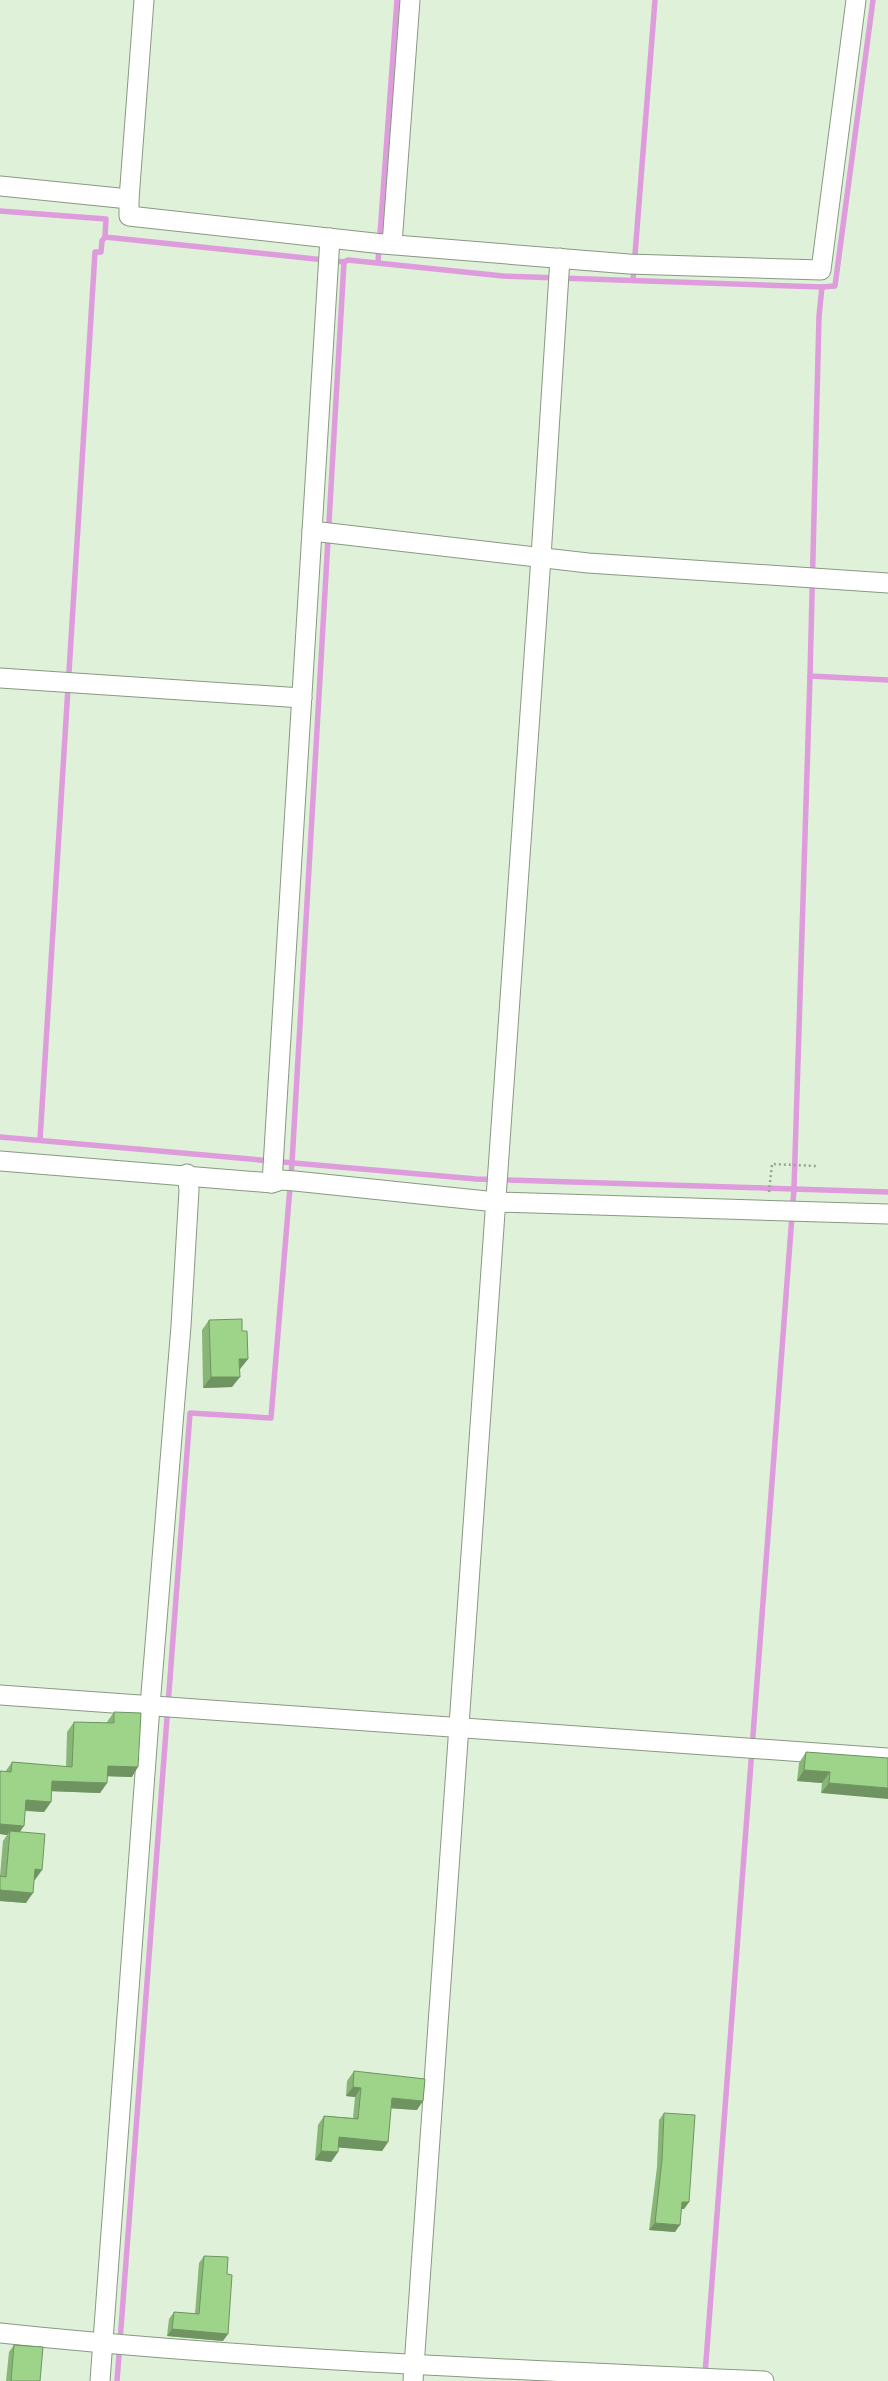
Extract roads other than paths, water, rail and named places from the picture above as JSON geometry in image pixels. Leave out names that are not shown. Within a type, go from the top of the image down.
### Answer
[{"type":"street","points":[[144,0],[129,216],[384,244],[560,272],[634,264],[821,270],[856,0]]},
{"type":"street","points":[[384,244],[410,0]]},
{"type":"street","points":[[0,186],[129,199]]},
{"type":"street","points":[[279,1173],[302,698],[323,533],[327,262],[330,238]]},
{"type":"street","points":[[414,2373],[542,556],[560,272]]},
{"type":"street","points":[[323,533],[542,556],[588,563],[888,583]]},
{"type":"street","points":[[0,678],[302,698]]},
{"type":"street","points":[[0,1160],[187,1174],[279,1173],[497,1187],[793,1210],[888,1214]]},
{"type":"street","points":[[100,2381],[113,2345],[162,1707],[189,1190],[187,1174]]},
{"type":"street","points":[[0,1695],[459,1729],[888,1758]]},
{"type":"street","points":[[0,2333],[414,2373],[705,2378],[764,2381]]},
{"type":"waterway","points":[[378,262],[397,0]]},
{"type":"waterway","points":[[633,280],[655,0]]},
{"type":"waterway","points":[[0,211],[106,219],[105,237],[344,262],[348,260],[503,276],[822,287],[835,286],[873,0]]},
{"type":"waterway","points":[[40,1140],[95,252],[101,252],[102,241],[105,237]]},
{"type":"waterway","points":[[117,2381],[190,1413],[271,1418],[292,1163],[344,262]]},
{"type":"waterway","points":[[705,2375],[794,1189],[810,676],[819,316],[822,287]]},
{"type":"waterway","points":[[810,676],[888,680]]},
{"type":"waterway","points":[[0,1137],[476,1179],[888,1192]]}]
